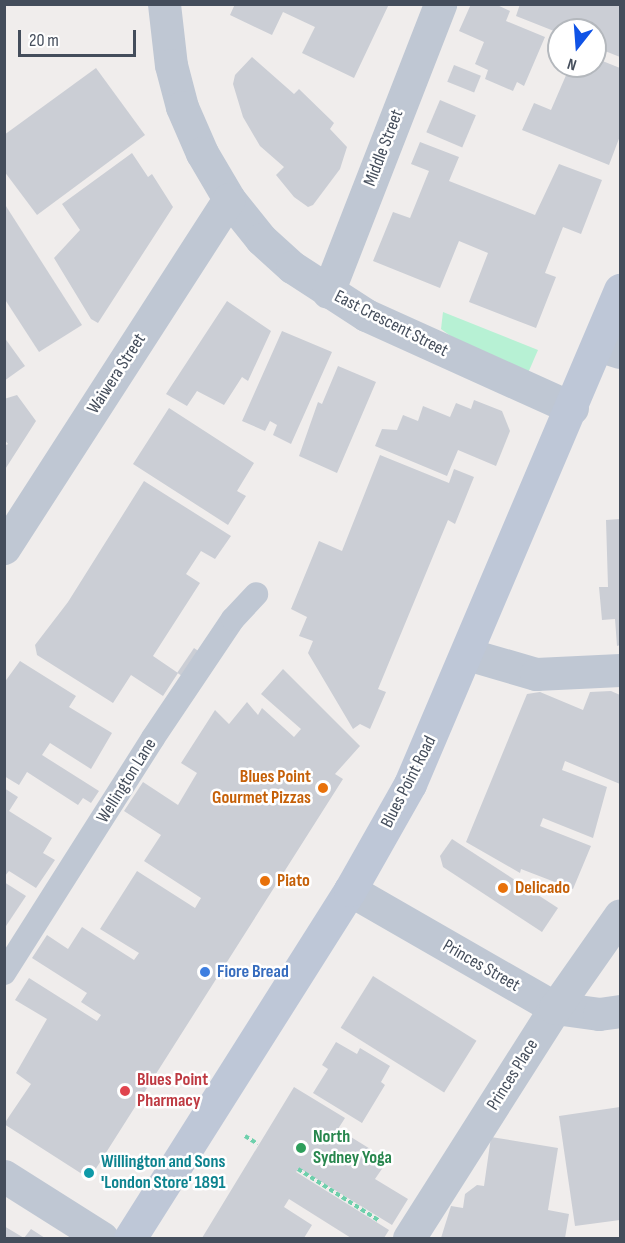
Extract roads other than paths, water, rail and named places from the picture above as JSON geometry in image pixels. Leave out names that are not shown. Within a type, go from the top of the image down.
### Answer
[{"type":"street","name":"East Crescent Street","points":[[164,4],[171,65],[182,107],[202,153],[229,200],[261,239],[328,292],[412,337],[572,408]]},
{"type":"street","name":"Middle Street","points":[[328,292],[440,4]]},
{"type":"street","name":"Waiwera Street","points":[[4,548],[229,200]]},
{"type":"street","name":"Blues Point Road","points":[[130,1239],[350,890],[410,784],[572,408],[609,349],[621,290]]},
{"type":"street","points":[[467,654],[536,674],[621,670]]},
{"type":"street","name":"Princes Street","points":[[350,890],[555,1008],[599,1014],[621,1011]]},
{"type":"street","name":"Princes Place","points":[[397,1231],[621,915]]},
{"type":"street","points":[[4,1176],[102,1239]]},
{"type":"lane","name":"Wellington Lane","points":[[4,973],[153,738],[233,619],[256,594]]},
{"type":"place","name":"Blues Point Gourmet Pizzas","points":[[323,788]]},
{"type":"place","name":"Piato","points":[[265,881]]},
{"type":"place","name":"Delicado","points":[[503,888]]},
{"type":"place","name":"Fiore Bread","points":[[205,972]]},
{"type":"place","name":"Blues Point Pharmacy","points":[[125,1091]]},
{"type":"place","name":"North Sydney Yoga","points":[[301,1148]]},
{"type":"place","name":"Willington and Sons 'London Store' 1891","points":[[89,1173]]}]
